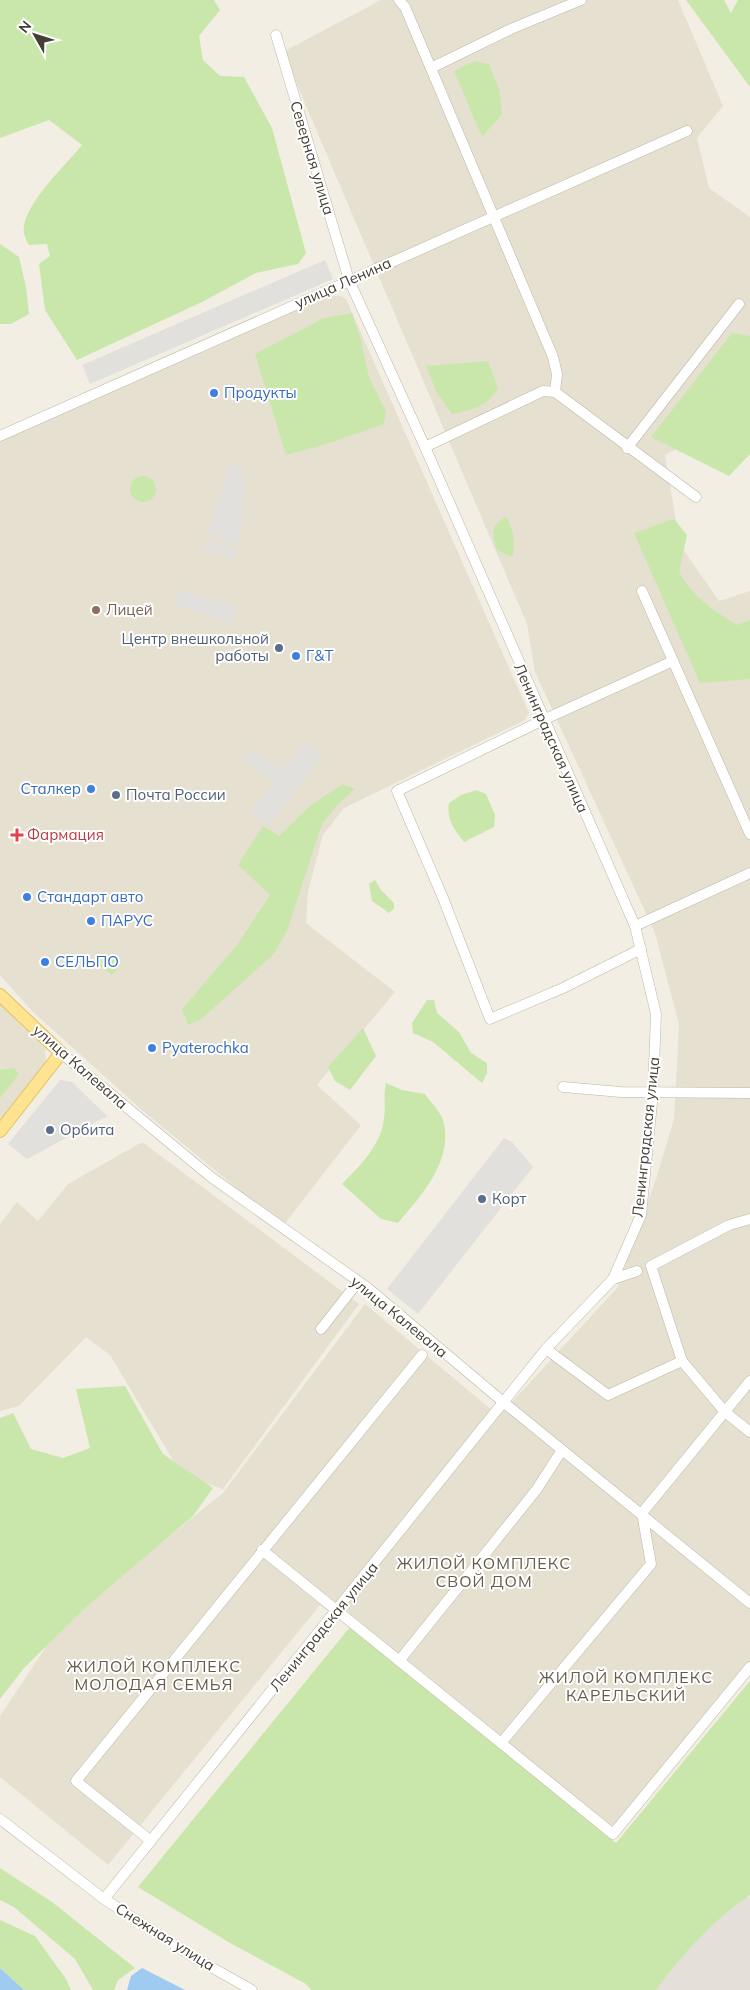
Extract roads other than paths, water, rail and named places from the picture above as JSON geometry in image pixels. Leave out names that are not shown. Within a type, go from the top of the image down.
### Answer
[{"type":"main road","name":"улица Калевала","points":[[0,995],[61,1053]]},
{"type":"main road","points":[[0,1130],[61,1053]]},
{"type":"street","points":[[399,0],[405,7],[553,357],[557,374],[555,392]]},
{"type":"street","points":[[431,68],[511,29],[581,0]]},
{"type":"street","name":"Северная улица","points":[[276,35],[349,280]]},
{"type":"street","name":"улица Ленина","points":[[0,436],[494,215],[687,131]]},
{"type":"street","name":"Ленинградская улица","points":[[104,1899],[504,1403],[546,1348],[613,1279],[641,1215],[653,1092],[656,1014],[635,926],[543,720],[425,447],[349,280]]},
{"type":"street","points":[[627,448],[739,304]]},
{"type":"street","points":[[425,447],[542,390],[555,392],[627,448],[696,497]]},
{"type":"street","points":[[642,591],[750,834]]},
{"type":"street","points":[[641,949],[563,988],[490,1019],[443,898],[397,791],[543,720],[673,661]]},
{"type":"street","points":[[635,926],[750,873]]},
{"type":"street","name":"улица Калевала","points":[[61,1053],[211,1176],[358,1282],[750,1603]]},
{"type":"street","points":[[563,1087],[620,1092],[750,1093]]},
{"type":"street","points":[[750,1218],[729,1224],[651,1266],[682,1362],[725,1412],[750,1432]]},
{"type":"street","points":[[613,1279],[637,1271]]},
{"type":"street","points":[[321,1329],[358,1282]]},
{"type":"street","points":[[151,1841],[76,1781],[422,1355],[434,1345]]},
{"type":"street","points":[[546,1348],[608,1395],[682,1362]]},
{"type":"street","points":[[501,1743],[650,1564],[642,1513],[750,1381]]},
{"type":"street","points":[[399,1661],[537,1489],[562,1450]]},
{"type":"street","points":[[262,1550],[613,1834],[750,1667]]},
{"type":"street","name":"Снежная улица","points":[[0,1818],[104,1899],[196,1958],[252,1990]]},
{"type":"water","points":[[0,1968],[24,1990],[0,1990]]},
{"type":"water","points":[[142,1968],[185,1990],[127,1990],[131,1976]]},
{"type":"place","name":"Продукты","points":[[214,393]]},
{"type":"place","name":"Лицей","points":[[96,610]]},
{"type":"place","name":"Центр внешкольной работы","points":[[279,648]]},
{"type":"place","name":"Г&Т","points":[[296,656]]},
{"type":"place","name":"Сталкер","points":[[91,789]]},
{"type":"place","name":"Почта России","points":[[116,795]]},
{"type":"place","name":"Фармация","points":[[17,835]]},
{"type":"place","name":"Стандарт авто","points":[[27,897]]},
{"type":"place","name":"ПАРУС","points":[[91,921]]},
{"type":"place","name":"СЕЛЬПО","points":[[45,962]]},
{"type":"place","name":"Pyaterochka","points":[[152,1048]]},
{"type":"place","name":"Орбита","points":[[50,1130]]},
{"type":"place","name":"Корт","points":[[482,1199]]},
{"type":"district","name":"ЖИЛОЙ КОМПЛЕКС СВОЙ ДОМ","points":[[484,1572]]},
{"type":"district","name":"ЖИЛОЙ КОМПЛЕКС МОЛОДАЯ СЕМЬЯ","points":[[154,1675]]},
{"type":"district","name":"ЖИЛОЙ КОМПЛЕКС КАРЕЛЬСКИЙ","points":[[626,1686]]}]
